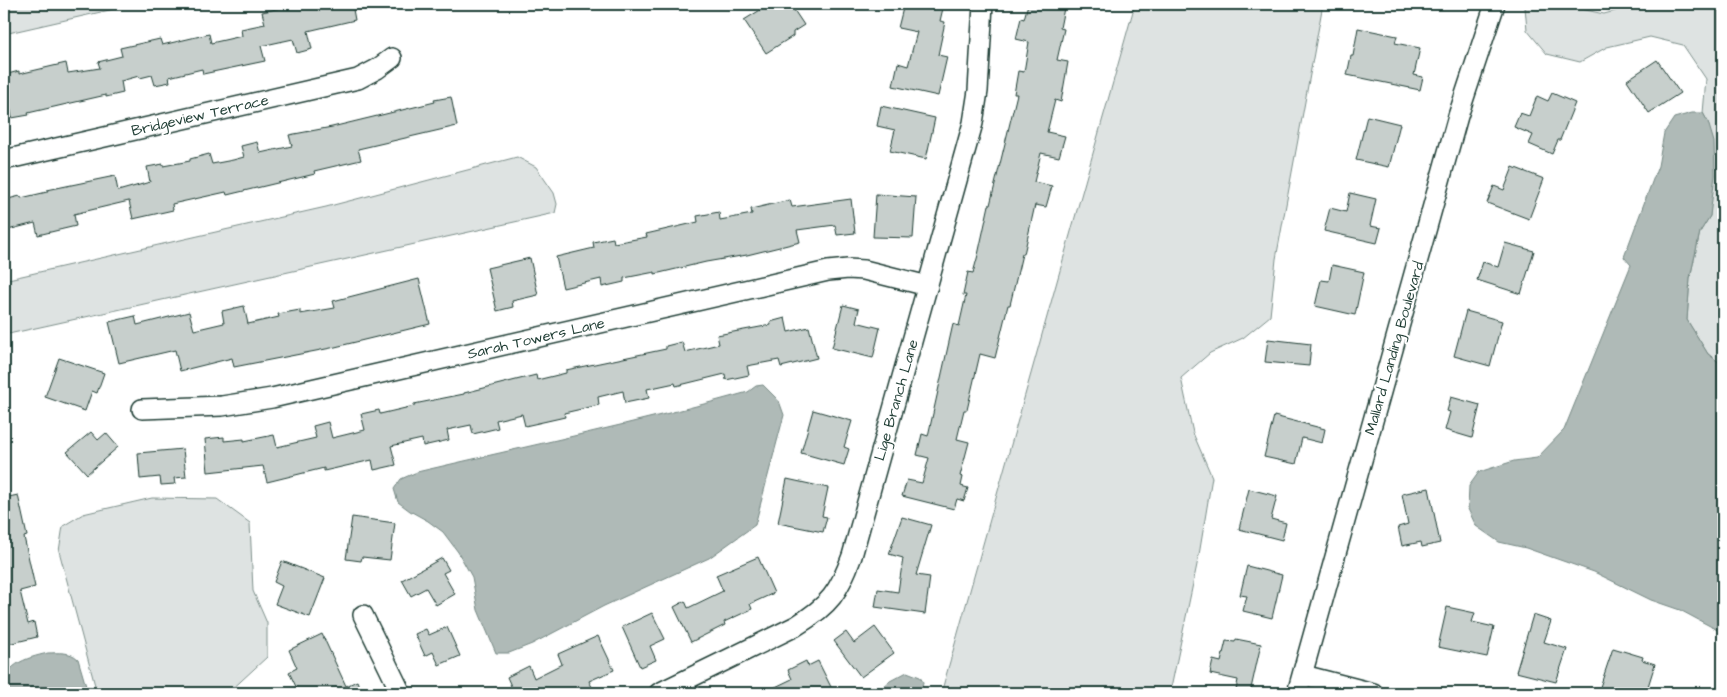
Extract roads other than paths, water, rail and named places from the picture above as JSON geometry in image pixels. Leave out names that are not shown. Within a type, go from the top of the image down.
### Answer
[{"type":"street","name":"Lige Branch Lane","points":[[659,693],[796,626],[824,606],[836,593],[852,556],[973,123],[978,91],[982,4]]},
{"type":"street","name":"Mallard Landing Boulevard","points":[[1297,693],[1304,675],[1315,628],[1458,116],[1494,4]]},
{"type":"street","name":"Bridgeview Terrace","points":[[4,160],[358,78],[377,69],[392,58]]},
{"type":"street","name":"Sarah Towers Lane","points":[[142,409],[222,406],[272,398],[828,271],[864,270],[928,286]]},
{"type":"street","points":[[363,615],[401,693]]},
{"type":"street","points":[[1304,675],[1373,693]]}]
